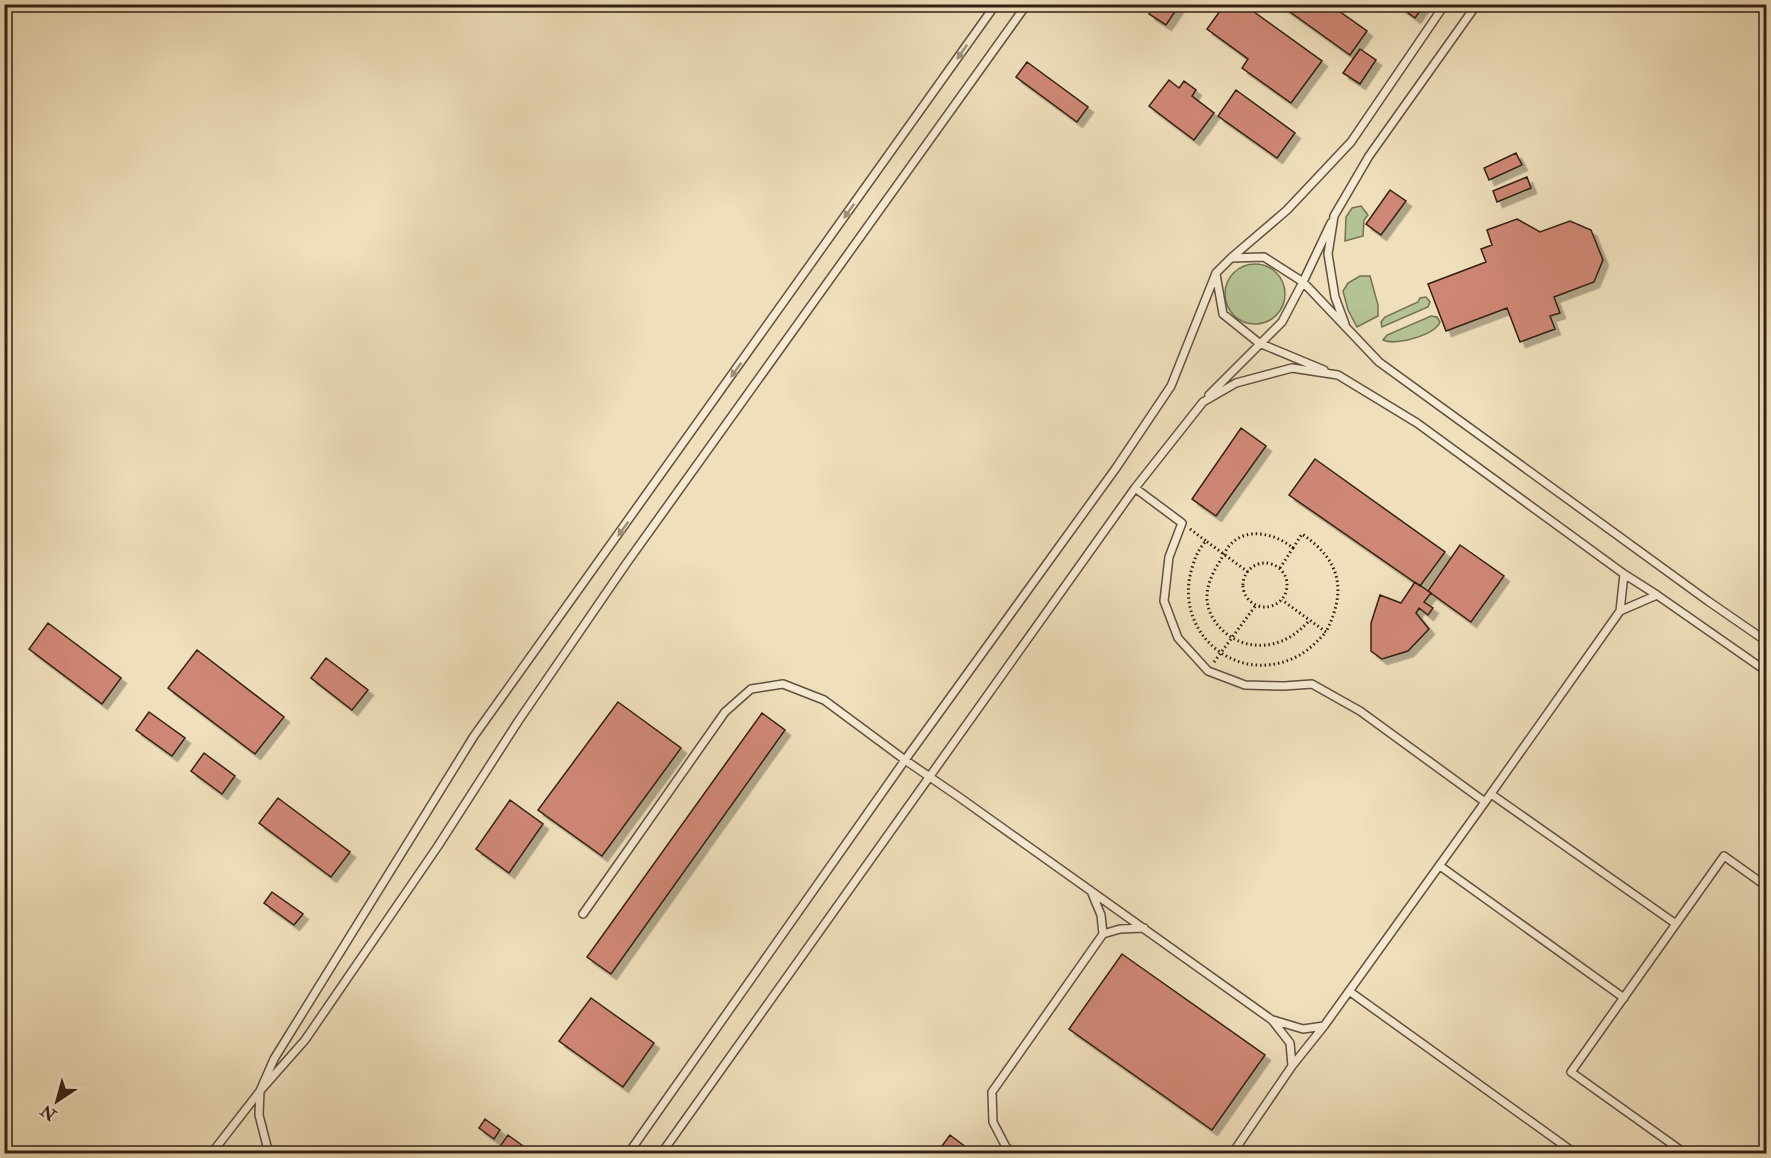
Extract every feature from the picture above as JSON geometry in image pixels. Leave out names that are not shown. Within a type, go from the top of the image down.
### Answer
[{"type":"lane","points":[[268,1154],[259,1115],[260,1091],[274,1059],[474,736],[996,4]]},
{"type":"lane","points":[[211,1154],[260,1091],[305,1040],[438,846],[519,720],[626,564],[1028,4]]},
{"type":"lane","points":[[628,1154],[905,760],[1116,468],[1171,386],[1216,273],[1287,210],[1351,142],[1445,4]]},
{"type":"lane","points":[[661,1154],[1135,488],[1203,402],[1282,322],[1334,216],[1369,156],[1477,4]]},
{"type":"lane","points":[[1334,216],[1328,254],[1335,297],[1347,330]]},
{"type":"lane","points":[[1231,258],[1264,257],[1303,282],[1379,362],[1708,601],[1767,641]]},
{"type":"lane","points":[[1216,273],[1223,314],[1259,344],[1338,375],[1416,423],[1624,574],[1767,671]]},
{"type":"lane","points":[[1203,402],[1236,383],[1292,368],[1338,375]]},
{"type":"lane","points":[[1135,488],[1182,523],[1169,557],[1164,601],[1178,638],[1208,671],[1245,685],[1312,684],[1360,711],[1485,802]]},
{"type":"lane","points":[[1232,1154],[1292,1066],[1324,1026],[1440,866],[1620,611],[1624,574]]},
{"type":"lane","points":[[1620,611],[1657,595]]},
{"type":"lane","points":[[583,914],[725,712],[751,689],[783,684],[824,700],[1272,1020],[1290,1043],[1292,1066]]},
{"type":"lane","points":[[1491,794],[1676,924]]},
{"type":"lane","points":[[1686,1154],[1571,1072],[1724,856],[1767,886]]},
{"type":"lane","points":[[1440,866],[1624,998]]},
{"type":"lane","points":[[1090,890],[1101,915],[1103,934]]},
{"type":"lane","points":[[1014,1154],[1006,1147],[993,1122],[992,1092],[1103,934],[1120,929],[1144,928]]},
{"type":"lane","points":[[1349,991],[1576,1154]]},
{"type":"lane","points":[[1272,1020],[1303,1029],[1324,1026]]},
{"type":"path","points":[[1182,523],[1248,572]]},
{"type":"path","points":[[1293,548],[1270,536],[1254,534],[1239,537],[1230,545],[1213,573],[1207,600],[1212,617],[1220,629],[1232,638],[1249,645],[1267,646],[1286,640],[1300,631],[1310,620]]},
{"type":"path","points":[[1206,541],[1198,549],[1189,576],[1187,592],[1190,609],[1197,627],[1208,642],[1234,660],[1248,664],[1270,665],[1294,658],[1311,647],[1326,632],[1335,615],[1338,597],[1337,579],[1331,561],[1312,541],[1302,534],[1280,568]]},
{"type":"path","points":[[1261,563],[1274,564],[1280,568],[1287,579],[1287,590],[1282,600],[1268,607],[1256,605],[1245,593],[1243,584],[1251,567],[1261,563]]},
{"type":"path","points":[[1282,600],[1326,632]]},
{"type":"path","points":[[1208,671],[1256,605]]},
{"type":"green space","points":[[1361,206],[1368,215],[1364,220],[1363,236],[1345,241],[1346,217],[1352,208]]},
{"type":"green space","points":[[1255,264],[1276,273],[1285,294],[1276,315],[1255,324],[1234,315],[1225,294],[1234,273]]},
{"type":"green space","points":[[1360,276],[1370,276],[1378,305],[1378,316],[1357,327],[1348,310],[1343,291],[1348,283]]},
{"type":"green space","points":[[1426,297],[1430,302],[1428,307],[1382,327],[1381,322],[1385,317]]},
{"type":"green space","points":[[1431,316],[1437,317],[1440,322],[1437,327],[1423,335],[1397,342],[1383,340],[1387,335]]},
{"type":"building","points":[[1156,4],[1180,4],[1166,25],[1149,14]]},
{"type":"building","points":[[1225,4],[1243,4],[1322,61],[1291,103],[1242,68],[1248,59],[1207,29]]},
{"type":"building","points":[[1279,4],[1329,4],[1367,31],[1350,55]]},
{"type":"building","points":[[1396,4],[1425,4],[1415,18]]},
{"type":"building","points":[[1360,49],[1376,60],[1360,84],[1343,73]]},
{"type":"building","points":[[1027,62],[1088,107],[1077,122],[1016,77]]},
{"type":"building","points":[[1169,80],[1179,88],[1184,81],[1196,90],[1192,96],[1214,113],[1194,140],[1149,106]]},
{"type":"building","points":[[1236,90],[1295,133],[1277,158],[1218,116]]},
{"type":"building","points":[[1516,153],[1522,165],[1489,180],[1484,168]]},
{"type":"building","points":[[1527,177],[1531,188],[1497,202],[1493,191]]},
{"type":"building","points":[[1390,190],[1406,201],[1381,235],[1366,224]]},
{"type":"building","points":[[1517,219],[1540,232],[1570,221],[1591,230],[1603,260],[1594,282],[1554,297],[1560,313],[1550,316],[1555,329],[1520,342],[1507,308],[1446,331],[1428,284],[1486,262],[1481,249],[1492,245],[1487,230]]},
{"type":"building","points":[[1241,428],[1266,446],[1216,516],[1192,499]]},
{"type":"building","points":[[1315,459],[1445,552],[1420,586],[1289,495]]},
{"type":"building","points":[[1460,545],[1504,576],[1471,622],[1428,591]]},
{"type":"building","points":[[1415,582],[1431,593],[1424,602],[1433,608],[1428,615],[1419,608],[1416,613],[1429,629],[1408,651],[1382,659],[1371,651],[1371,623],[1380,595],[1401,603]]},
{"type":"building","points":[[48,623],[121,678],[102,704],[29,649]]},
{"type":"building","points":[[197,650],[284,717],[255,754],[168,688]]},
{"type":"building","points":[[326,658],[368,690],[352,710],[311,678]]},
{"type":"building","points":[[618,702],[681,748],[602,856],[538,810]]},
{"type":"building","points":[[149,712],[185,738],[172,756],[136,730]]},
{"type":"building","points":[[762,713],[785,730],[611,974],[587,957]]},
{"type":"building","points":[[204,753],[235,776],[222,794],[191,771]]},
{"type":"building","points":[[278,798],[350,852],[331,877],[259,823]]},
{"type":"building","points":[[510,800],[543,824],[509,873],[476,849]]},
{"type":"building","points":[[272,892],[303,914],[294,925],[264,903]]},
{"type":"building","points":[[1122,954],[1265,1055],[1212,1130],[1069,1029]]},
{"type":"building","points":[[591,998],[654,1043],[623,1087],[559,1041]]},
{"type":"building","points":[[485,1119],[500,1130],[494,1139],[479,1128]]},
{"type":"building","points":[[508,1135],[534,1154],[504,1154],[498,1149]]},
{"type":"building","points":[[950,1135],[975,1154],[943,1154],[939,1150]]}]
